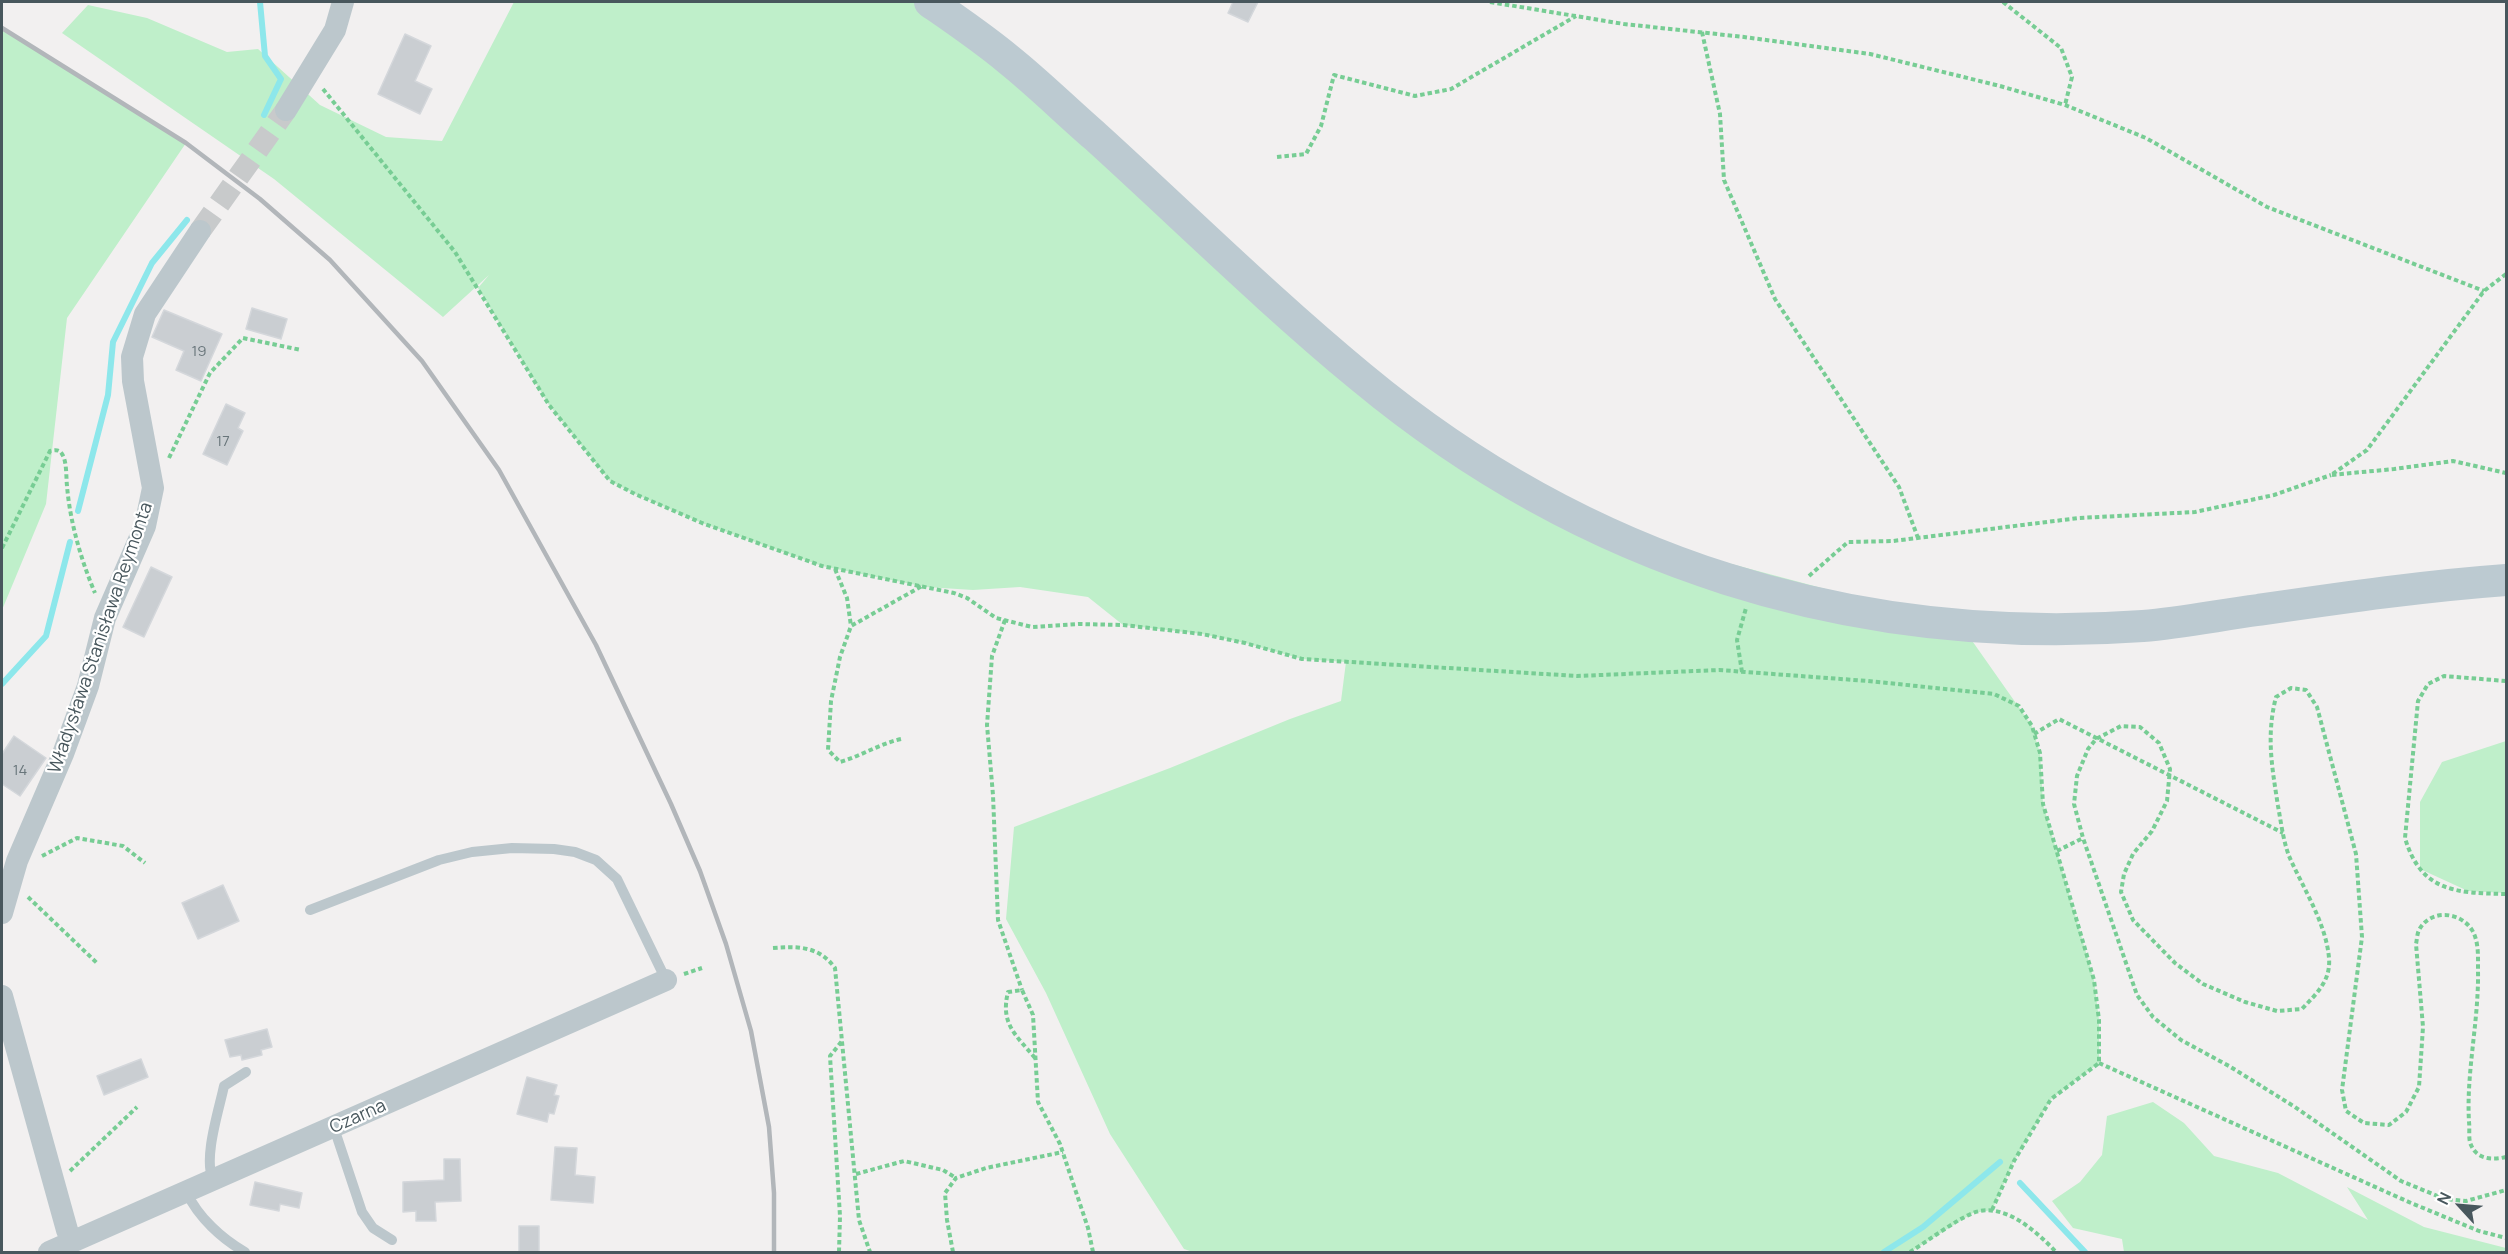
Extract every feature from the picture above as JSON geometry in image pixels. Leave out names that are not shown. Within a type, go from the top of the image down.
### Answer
[{"type":"main road","points":[[930,2],[1012,62],[1300,326],[1366,381],[1433,432],[1525,491],[1596,528],[1666,558],[1792,599],[1893,618],[1962,626],[2045,629],[2145,626],[2409,589],[2506,580]]},
{"type":"street","points":[[286,110],[335,30],[343,2]]},
{"type":"street","name":"Władysława Stanisława Reymonta","points":[[2,913],[88,686],[105,618],[145,526],[153,488],[133,381],[132,357],[145,314],[200,231]]},
{"type":"street","name":"Czarna","points":[[49,1252],[666,980]]},
{"type":"street","points":[[2,996],[54,1186],[72,1242]]},
{"type":"lane","points":[[310,910],[439,860],[472,852],[512,848],[575,852],[596,860],[616,879],[666,980]]},
{"type":"lane","points":[[213,1181],[209,1171],[215,1125],[224,1086],[246,1072]]},
{"type":"lane","points":[[334,1128],[362,1212],[373,1228],[392,1240]]},
{"type":"lane","points":[[187,1193],[193,1205],[229,1243],[244,1252]]},
{"type":"path","points":[[1490,2],[1576,16],[1870,54],[2000,86],[2065,105],[2146,138],[2267,207],[2484,291]]},
{"type":"path","points":[[2003,2],[2061,48],[2072,77],[2065,105]]},
{"type":"path","points":[[1277,157],[1306,154],[1321,126],[1334,75],[1414,96],[1451,88],[1576,16]]},
{"type":"path","points":[[1702,32],[1720,114],[1724,180],[1775,299],[1899,487],[1918,538]]},
{"type":"path","points":[[314,66],[324,91],[455,252],[549,405],[610,481],[702,523],[761,545],[835,568],[960,595],[996,618],[1032,627],[1079,624],[1202,634],[1302,659],[1391,666],[1577,676],[1719,670],[1868,681],[1994,694],[2019,706],[2034,734],[2040,753],[2043,804],[2094,980],[2099,1020],[2099,1063]]},
{"type":"path","points":[[2331,475],[2367,450],[2484,291],[2506,274]]},
{"type":"path","points":[[153,488],[210,373],[243,338],[301,350]]},
{"type":"path","points":[[2,548],[50,451],[61,452],[64,458],[67,492],[77,540],[105,618]]},
{"type":"path","points":[[1792,599],[1807,578],[1848,542],[1918,538],[2079,518],[2195,512],[2274,495],[2331,475],[2394,470],[2453,461],[2506,473]]},
{"type":"path","points":[[835,568],[847,598],[851,626],[840,657],[831,701],[828,750],[840,762],[859,757],[885,743],[901,739]]},
{"type":"path","points":[[851,626],[922,586]]},
{"type":"path","points":[[1742,672],[1737,640],[1753,588]]},
{"type":"path","points":[[1005,620],[992,656],[987,725],[993,795],[998,920],[1033,1015],[1038,1102],[1062,1152],[1088,1228],[1093,1252]]},
{"type":"path","points":[[2506,681],[2444,676],[2428,684],[2418,701],[2405,838],[2412,859],[2426,877],[2447,888],[2506,894]]},
{"type":"path","points":[[2506,1157],[2495,1160],[2481,1156],[2471,1145],[2468,1110],[2479,999],[2478,947],[2472,930],[2459,918],[2441,914],[2429,918],[2419,930],[2416,944],[2423,1027],[2420,1077],[2419,1087],[2406,1112],[2389,1125],[2364,1123],[2346,1111],[2342,1089],[2362,937],[2356,854],[2317,706],[2306,690],[2291,688],[2276,697],[2270,722],[2270,756],[2288,853],[2324,936],[2329,960],[2324,986],[2302,1009],[2277,1011],[2245,1002],[2204,984],[2175,963],[2133,920],[2121,892],[2124,874],[2133,854],[2151,831],[2167,801],[2170,769],[2159,742],[2140,727],[2121,726],[2096,739],[2088,749],[2077,776],[2074,804],[2083,838],[2137,995],[2153,1017],[2181,1040],[2229,1066],[2295,1107],[2401,1181],[2445,1199],[2466,1201],[2506,1190]]},
{"type":"path","points":[[2034,734],[2059,719],[2169,777],[2283,832]]},
{"type":"path","points":[[98,964],[13,883],[41,856],[77,838],[123,846],[145,863]]},
{"type":"path","points":[[2057,851],[2083,838]]},
{"type":"path","points":[[773,948],[803,948],[827,957],[835,968],[860,1221],[870,1252]]},
{"type":"path","points":[[1022,990],[1008,992],[1004,1008],[1011,1029],[1035,1058]]},
{"type":"path","points":[[839,1252],[840,1216],[830,1056],[842,1040]]},
{"type":"path","points":[[1992,1210],[2014,1161],[2051,1099],[2099,1063]]},
{"type":"path","points":[[2099,1063],[2410,1203],[2479,1231],[2506,1238]]},
{"type":"path","points":[[54,1186],[137,1107]]},
{"type":"path","points":[[953,1252],[945,1193],[956,1178],[986,1168],[1062,1152]]},
{"type":"path","points":[[856,1174],[904,1161],[942,1170],[956,1178]]},
{"type":"path","points":[[1910,1252],[1974,1213],[1992,1210],[2012,1216],[2056,1252]]},
{"type":"green space","points":[[514,2],[930,2],[1300,326],[1596,528],[1961,625],[2032,726],[2040,753],[2043,804],[2094,980],[2099,1020],[2099,1063],[2051,1099],[2014,1161],[1992,1210],[1973,1213],[1910,1252],[1193,1252],[1184,1249],[1110,1134],[1046,993],[1006,919],[1014,827],[1341,701],[1346,662],[1302,659],[1202,634],[1123,625],[1088,597],[1020,587],[973,590],[926,587],[822,566],[702,523],[635,494],[610,481],[549,405],[478,288],[489,275],[443,317],[274,179],[62,33],[88,5],[147,18],[227,52],[258,49],[320,105],[386,137],[442,141]]},
{"type":"green space","points":[[2,28],[186,143],[67,318],[46,504],[2,610]]},
{"type":"green space","points":[[2506,741],[2506,893],[2468,891],[2420,869],[2420,802],[2442,762]]},
{"type":"green space","points":[[2153,1102],[2184,1123],[2214,1156],[2278,1173],[2368,1220],[2347,1187],[2424,1227],[2506,1248],[2506,1252],[2124,1252],[2122,1239],[2073,1228],[2052,1201],[2080,1182],[2102,1155],[2107,1116]]},
{"type":"building","points":[[1233,2],[1258,2],[1248,22],[1228,13]]},
{"type":"building","points":[[405,34],[431,46],[415,81],[432,89],[420,114],[378,94]]},
{"type":"building","points":[[252,308],[287,319],[281,339],[246,329]]},
{"type":"building","points":[[164,310],[222,334],[201,381],[176,370],[184,351],[152,337]]},
{"type":"building","points":[[226,404],[245,413],[238,428],[243,431],[227,465],[203,454]]},
{"type":"building","points":[[151,567],[172,577],[144,637],[123,627]]},
{"type":"building","points":[[14,736],[46,758],[20,796],[2,784],[2,754]]},
{"type":"building","points":[[223,885],[239,921],[198,939],[182,903]]},
{"type":"building","points":[[267,1029],[272,1047],[261,1050],[262,1055],[242,1060],[241,1055],[230,1057],[225,1040]]},
{"type":"building","points":[[141,1059],[148,1077],[104,1095],[97,1076]]},
{"type":"building","points":[[527,1077],[557,1085],[554,1095],[559,1096],[554,1114],[549,1113],[547,1122],[517,1114]]},
{"type":"building","points":[[555,1147],[577,1148],[575,1175],[595,1177],[593,1203],[551,1200]]},
{"type":"building","points":[[444,1159],[460,1159],[461,1201],[435,1202],[436,1221],[416,1221],[416,1211],[403,1212],[403,1182],[444,1180]]},
{"type":"building","points":[[255,1182],[302,1193],[299,1208],[280,1204],[279,1211],[250,1205]]},
{"type":"building","points":[[519,1226],[539,1226],[539,1252],[519,1252]]},
{"type":"waterway","points":[[260,2],[265,56],[281,79],[264,115]]},
{"type":"waterway","points":[[78,511],[108,395],[113,342],[152,263],[187,220]]},
{"type":"waterway","points":[[2,684],[46,636],[70,542]]},
{"type":"waterway","points":[[1884,1252],[1923,1227],[2000,1162]]},
{"type":"waterway","points":[[2020,1183],[2085,1252]]},
{"type":"tunnel","points":[[200,231],[286,110]]},
{"type":"railway","points":[[2,28],[186,143],[260,199],[330,260],[422,361],[499,470],[596,645],[671,804],[700,871],[726,944],[751,1031],[769,1127],[774,1193],[774,1252]]}]
